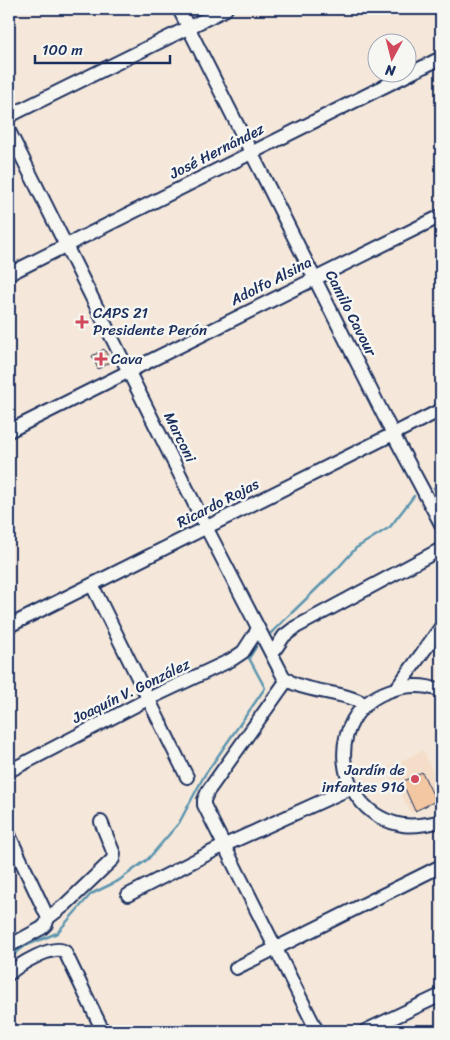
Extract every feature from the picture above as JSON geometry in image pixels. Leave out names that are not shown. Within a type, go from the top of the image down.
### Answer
[{"type":"street","name":"Camilo Cavour","points":[[180,9],[393,434],[441,524]]},
{"type":"street","points":[[9,116],[226,9]]},
{"type":"street","name":"José Hernández","points":[[9,274],[441,58]]},
{"type":"street","name":"Marconi","points":[[9,131],[206,527],[258,629],[287,680]]},
{"type":"street","name":"Adolfo Alsina","points":[[9,430],[441,216]]},
{"type":"street","name":"Ricardo Rojas","points":[[11,620],[92,585],[441,410]]},
{"type":"street","points":[[272,654],[284,636],[296,627],[441,550]]},
{"type":"street","points":[[92,585],[187,777]]},
{"type":"street","points":[[397,688],[441,627]]},
{"type":"street","name":"Joaquín V. González","points":[[9,771],[148,699],[238,656],[258,629]]},
{"type":"street","points":[[317,1031],[206,810],[204,800],[208,791],[287,680],[295,684],[350,697],[366,705]]},
{"type":"street","points":[[441,691],[417,686],[397,688],[381,694],[356,715],[348,732],[344,751],[345,770],[351,788],[364,806],[383,819],[404,826],[426,825],[441,821]]},
{"type":"street","points":[[128,895],[225,845],[351,788]]},
{"type":"street","points":[[9,946],[42,928],[48,918],[65,905],[114,859],[114,854],[101,822]]},
{"type":"street","points":[[9,835],[48,918]]},
{"type":"street","points":[[236,968],[441,866]]},
{"type":"street","points":[[9,974],[20,966],[52,950],[61,949],[65,952],[103,1031]]},
{"type":"street","points":[[365,1031],[441,995]]},
{"type":"shaded area","name":"Jardín de infantes 916","points":[[423,750],[441,790],[441,799],[411,813],[387,768]]},
{"type":"building","name":"Cava","points":[[104,349],[111,362],[98,369],[92,356]]},
{"type":"building","points":[[422,772],[436,801],[415,811],[402,782]]},
{"type":"waterway","points":[[434,488],[441,485]]},
{"type":"waterway","points":[[271,633],[356,548],[390,527],[414,496]]},
{"type":"waterway","points":[[9,958],[25,946],[57,933],[91,894],[118,881],[148,859],[179,823],[204,776],[265,688],[249,658],[256,647]]},
{"type":"place","name":"CAPS 21 Presidente Perón","points":[[82,322]]},
{"type":"place","name":"Cava","points":[[101,359]]},
{"type":"place","name":"Jardín de infantes 916","points":[[415,779]]}]
